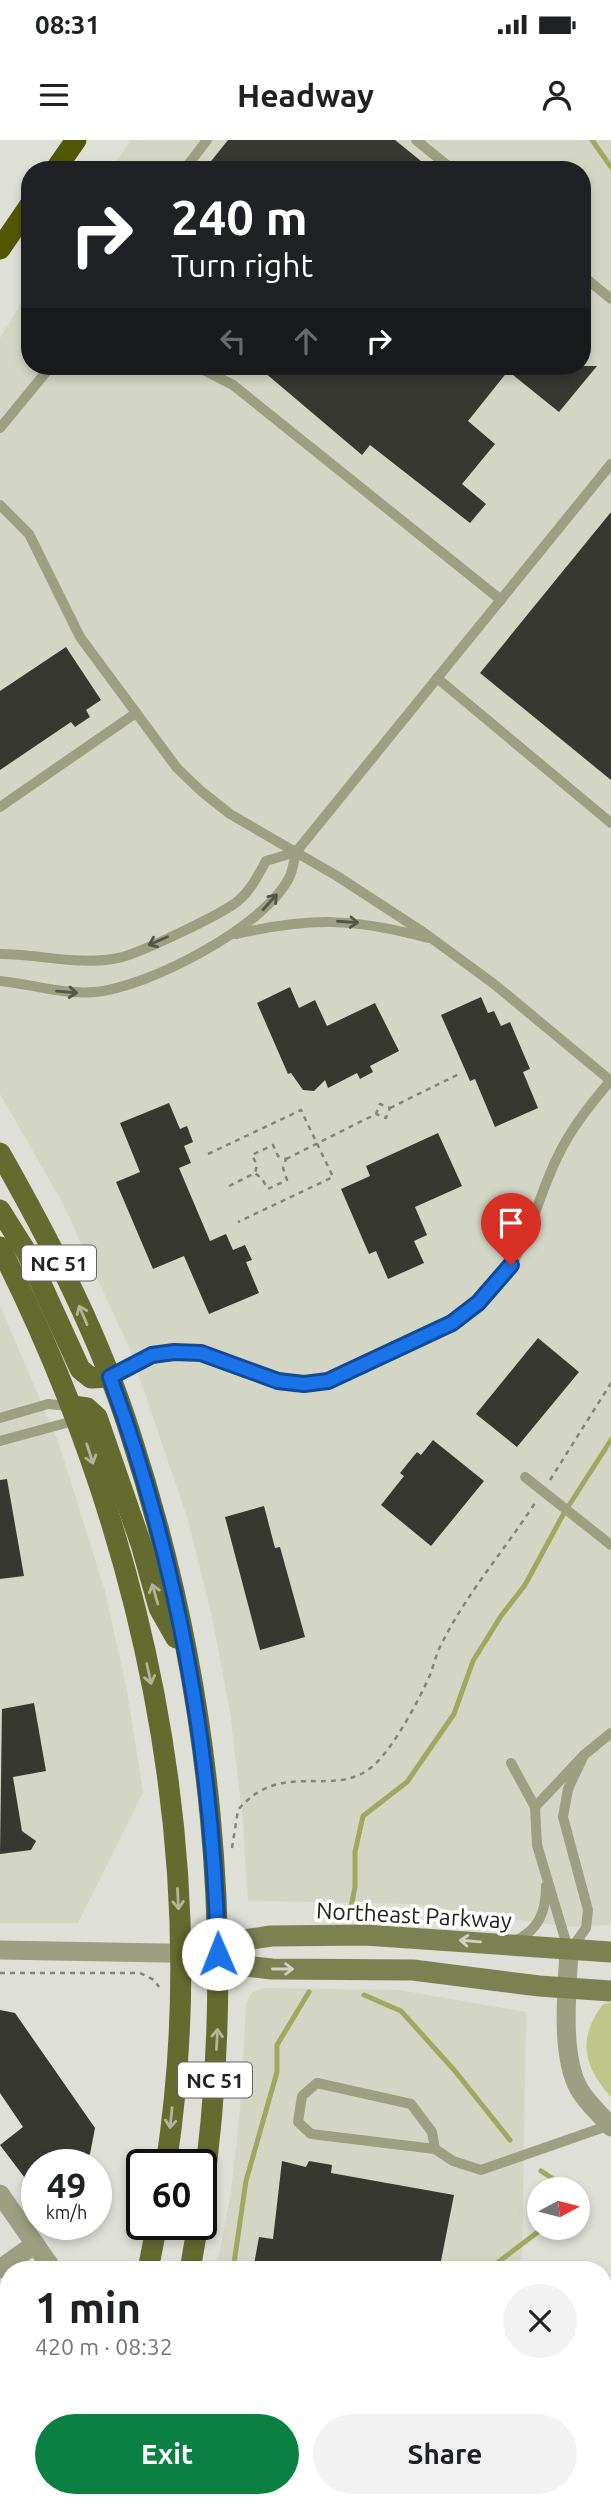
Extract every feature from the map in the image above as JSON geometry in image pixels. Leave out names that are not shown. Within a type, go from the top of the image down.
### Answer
[{"type":"highway","points":[[61,161],[76,140]]},
{"type":"highway","points":[[0,249],[21,218]]},
{"type":"main road","name":"NC 51","points":[[0,1153],[70,1286],[110,1377],[132,1437],[174,1598],[204,1752],[211,1813],[218,1954],[214,2087],[207,2149]]},
{"type":"main road","points":[[0,1210],[27,1253],[80,1369],[91,1378],[110,1377]]},
{"type":"main road","name":"NC 51","points":[[0,1247],[29,1305],[75,1413],[115,1534],[165,1747],[175,1850],[180,1952],[175,2082],[168,2149]]},
{"type":"main road","points":[[75,1413],[87,1408],[97,1417],[141,1544],[159,1608],[185,1655]]},
{"type":"main road","points":[[150,2261],[154,2240]]},
{"type":"main road","points":[[192,2261],[195,2240]]},
{"type":"street","name":"Northeast Parkway","points":[[218,1954],[244,1940],[271,1936],[421,1936],[569,1952],[611,1952]]},
{"type":"street","name":"Northeast Parkway","points":[[0,1950],[218,1954],[245,1966],[272,1969],[413,1970],[567,1989],[611,1991]]},
{"type":"street","points":[[569,1952],[567,1989],[573,2076],[580,2091],[610,2126]]},
{"type":"street","points":[[0,2194],[47,2261]]},
{"type":"street","points":[[11,2261],[35,2244]]},
{"type":"lane","points":[[191,161],[207,140]]},
{"type":"lane","points":[[416,140],[442,161]]},
{"type":"lane","points":[[591,283],[611,299]]},
{"type":"lane","points":[[0,428],[44,375]]},
{"type":"lane","points":[[216,375],[233,385],[501,600]]},
{"type":"lane","points":[[0,981],[69,993],[98,992],[142,980],[232,935],[258,916],[290,877],[296,852],[611,464]]},
{"type":"lane","points":[[0,505],[29,534],[80,637],[177,768],[201,792],[230,814],[296,852],[435,940],[494,984],[611,1081],[578,1119],[556,1160],[520,1251],[501,1279],[452,1323],[328,1381],[304,1384],[278,1381],[201,1353],[174,1352],[152,1355],[110,1377]]},
{"type":"lane","points":[[437,678],[611,823]]},
{"type":"lane","points":[[0,807],[136,713]]},
{"type":"lane","points":[[0,954],[75,960],[120,958],[220,913],[238,901],[252,886],[266,861],[296,852]]},
{"type":"lane","points":[[232,935],[288,923],[320,920],[384,926],[435,940]]},
{"type":"lane","points":[[0,1418],[48,1404],[75,1413]]},
{"type":"lane","points":[[0,1441],[75,1413]]},
{"type":"lane","points":[[525,1477],[611,1545]]},
{"type":"lane","points":[[535,1807],[584,1755],[611,1733]]},
{"type":"lane","points":[[569,1952],[586,1928],[588,1910],[563,1817],[568,1789],[584,1755]]},
{"type":"lane","points":[[511,1763],[535,1807],[537,1845],[569,1952]]},
{"type":"lane","points":[[506,1944],[533,1929],[543,1915],[546,1875]]},
{"type":"lane","points":[[435,2149],[432,2132],[411,2104],[317,2083],[302,2095],[298,2122],[311,2134],[435,2149],[453,2161],[481,2170],[610,2126]]},
{"type":"path","points":[[376,1114],[386,1118],[390,1108],[459,1074]]},
{"type":"path","points":[[255,1173],[268,1189],[287,1180],[283,1168],[286,1159],[376,1114],[380,1104],[390,1108]]},
{"type":"path","points":[[208,1154],[301,1110],[332,1177],[238,1222]]},
{"type":"path","points":[[229,1186],[255,1173],[257,1165],[252,1155],[273,1145],[278,1156],[286,1159]]},
{"type":"path","points":[[547,1484],[611,1383]]},
{"type":"path","points":[[229,1854],[234,1843],[239,1810],[265,1786],[306,1780],[346,1780],[375,1765],[417,1699],[439,1647],[474,1589],[541,1494]]},
{"type":"path","points":[[0,1973],[140,1973],[154,1980],[159,1987]]},
{"type":"shaded area","points":[[131,140],[611,140],[611,1925],[568,1927],[410,1904],[248,1901],[243,1823],[231,1718],[212,1617],[187,1517],[130,1350],[62,1202],[0,1094],[0,338],[21,303],[21,375],[591,375],[591,161],[116,161]]},
{"type":"shaded area","points":[[0,1306],[59,1444],[105,1591],[127,1691],[143,1792],[78,1923],[0,1923]]},
{"type":"shaded area","points":[[265,1988],[399,1990],[526,2012],[522,2261],[218,2261],[231,2193],[241,2100],[246,2003],[252,1992]]},
{"type":"green space","points":[[611,2003],[611,2097],[594,2074],[589,2062],[587,2040],[595,2016],[603,2004]]},
{"type":"building","points":[[228,140],[395,140],[421,161],[211,161]]},
{"type":"building","points":[[268,375],[505,375],[468,421],[495,444],[462,484],[486,504],[470,523],[370,445],[362,455]]},
{"type":"building","points":[[513,375],[590,375],[559,412]]},
{"type":"building","points":[[611,512],[611,780],[480,673]]},
{"type":"building","points":[[66,647],[101,700],[86,710],[90,717],[75,727],[71,722],[0,770],[0,691]]},
{"type":"building","points":[[290,987],[299,1008],[315,1000],[327,1026],[375,1003],[399,1051],[370,1066],[373,1072],[360,1079],[357,1073],[328,1088],[325,1080],[314,1091],[303,1090],[291,1073],[288,1074],[257,1003]]},
{"type":"building","points":[[481,997],[488,1013],[494,1011],[501,1026],[510,1022],[530,1069],[523,1072],[538,1108],[495,1127],[475,1079],[470,1081],[441,1015]]},
{"type":"building","points":[[169,1103],[180,1129],[187,1126],[193,1142],[184,1146],[191,1163],[179,1168],[210,1241],[226,1234],[233,1250],[245,1245],[252,1260],[246,1262],[259,1293],[209,1314],[184,1256],[153,1269],[116,1182],[140,1172],[120,1123]]},
{"type":"building","points":[[438,1133],[462,1186],[415,1207],[427,1235],[414,1241],[424,1263],[388,1279],[376,1251],[369,1254],[341,1189],[370,1176],[366,1166]]},
{"type":"building","points":[[538,1338],[579,1372],[517,1447],[476,1414]]},
{"type":"building","points":[[433,1440],[484,1481],[431,1546],[381,1505],[404,1476],[400,1473],[417,1452],[421,1455]]},
{"type":"building","points":[[7,1479],[24,1576],[0,1579],[0,1480]]},
{"type":"building","points":[[264,1506],[275,1548],[280,1547],[305,1637],[260,1650],[225,1517]]},
{"type":"building","points":[[34,1703],[46,1771],[13,1777],[22,1831],[36,1841],[31,1850],[0,1854],[2,1709]]},
{"type":"building","points":[[0,2010],[15,2013],[95,2128],[91,2149],[21,2149],[21,2173],[0,2145],[23,2127],[0,2093]]},
{"type":"building","points":[[282,2161],[306,2167],[309,2161],[332,2165],[331,2173],[454,2195],[441,2261],[255,2261],[259,2237],[273,2239]]},
{"type":"waterway","points":[[592,140],[611,167]]},
{"type":"waterway","points":[[350,1912],[355,1887],[355,1852],[363,1816],[407,1782],[454,1714],[473,1661],[501,1616],[525,1585],[564,1513],[611,1440]]},
{"type":"waterway","points":[[234,2261],[246,2181],[277,2072],[277,2045],[309,1992]]},
{"type":"waterway","points":[[364,1995],[401,2011],[455,2071],[510,2140]]},
{"type":"waterway","points":[[541,2171],[550,2177]]},
{"type":"waterway","points":[[500,2261],[527,2240]]},
{"type":"route","points":[[218,1954],[215,1862],[204,1752],[174,1598],[132,1437],[110,1377],[152,1355],[174,1352],[201,1353],[278,1381],[304,1384],[328,1381],[452,1323],[478,1303],[511,1265]]}]
